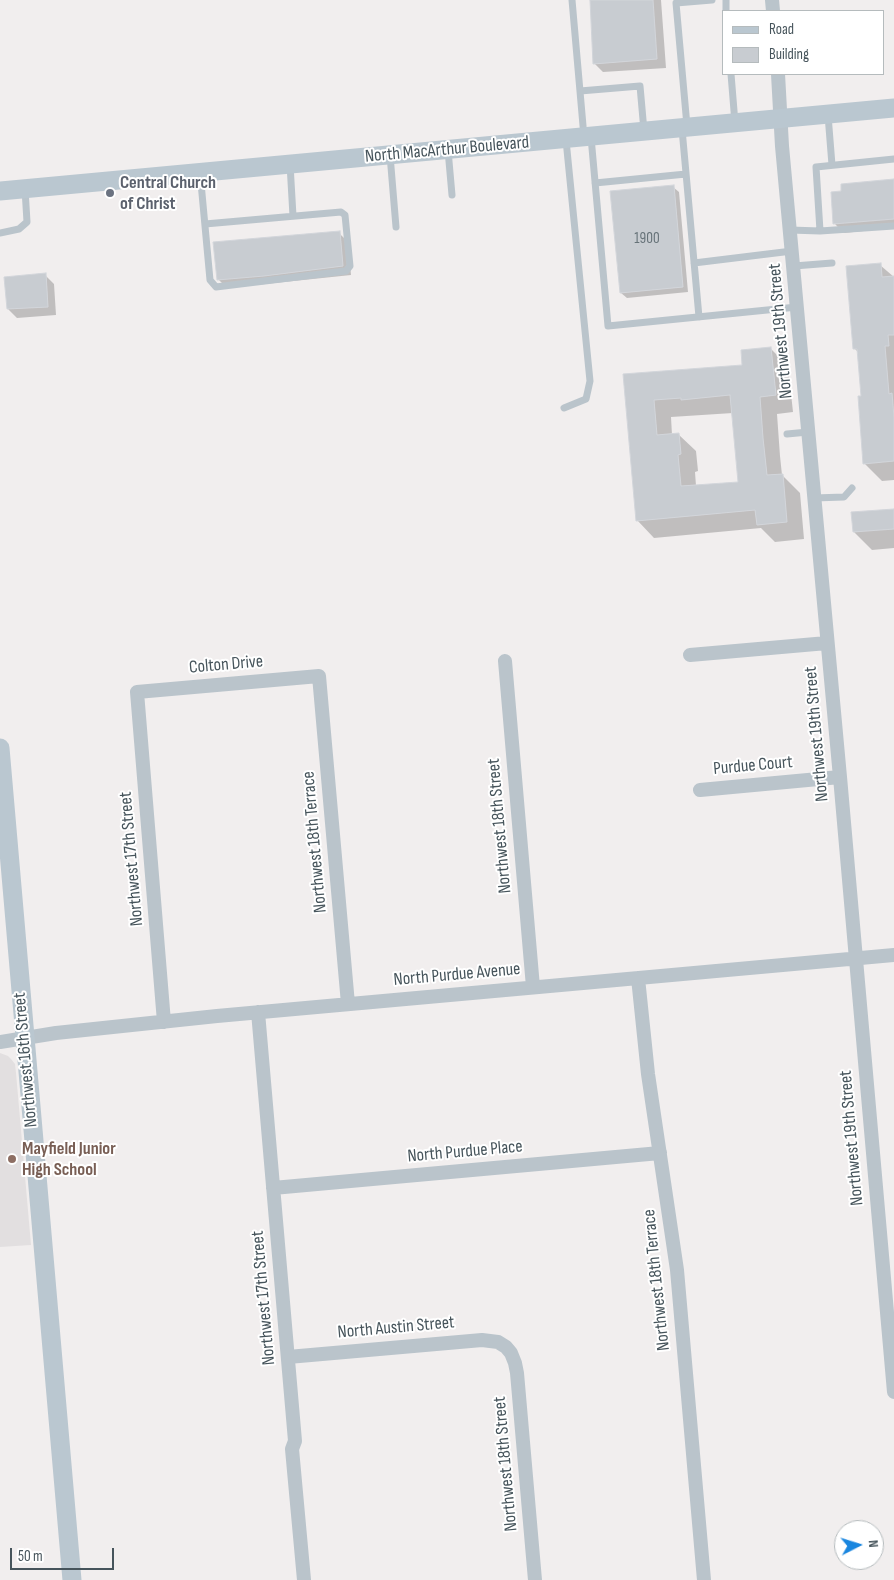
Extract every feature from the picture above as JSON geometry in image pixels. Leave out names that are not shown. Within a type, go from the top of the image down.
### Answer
[{"type":"main road","name":"North MacArthur Boulevard","points":[[0,190],[894,108]]},
{"type":"main road","name":"Northwest 16th Street","points":[[0,748],[72,1580]]},
{"type":"street","name":"Northwest 19th Street","points":[[778,75],[780,119],[894,1392]]},
{"type":"street","points":[[690,655],[827,642]]},
{"type":"street","name":"Northwest 18th Street","points":[[505,661],[533,987]]},
{"type":"street","name":"Colton Drive","points":[[137,692],[319,676]]},
{"type":"street","name":"Northwest 18th Terrace","points":[[319,676],[348,1004]]},
{"type":"street","name":"Northwest 17th Street","points":[[137,692],[164,1022]]},
{"type":"street","name":"Purdue Court","points":[[700,790],[840,777]]},
{"type":"street","name":"North Purdue Avenue","points":[[0,1042],[56,1033],[258,1012],[894,955]]},
{"type":"street","name":"Northwest 18th Terrace","points":[[638,978],[647,1065],[677,1270],[704,1580]]},
{"type":"street","name":"Northwest 17th Street","points":[[258,1012],[296,1441],[292,1449],[304,1580]]},
{"type":"street","name":"North Purdue Place","points":[[273,1188],[660,1153]]},
{"type":"street","name":"North Austin Street","points":[[288,1357],[482,1340],[498,1342],[506,1347]]},
{"type":"street","name":"Northwest 18th Street","points":[[506,1347],[512,1353],[517,1373],[535,1580]]},
{"type":"lane","points":[[564,408],[586,399],[590,381],[580,137],[580,91],[572,0]]},
{"type":"lane","points":[[699,317],[686,174],[676,3],[712,0]]},
{"type":"lane","points":[[731,75],[735,123]]},
{"type":"lane","points":[[580,91],[640,86],[644,132]]},
{"type":"lane","points":[[828,114],[832,165]]},
{"type":"lane","points":[[580,137],[595,183],[608,326],[797,307]]},
{"type":"lane","points":[[448,150],[452,195]]},
{"type":"lane","points":[[390,155],[396,227]]},
{"type":"lane","points":[[820,230],[816,166],[894,158]]},
{"type":"lane","points":[[290,164],[293,216]]},
{"type":"lane","points":[[200,172],[204,224],[210,280],[216,287],[346,271],[350,266],[344,216],[341,212],[204,224]]},
{"type":"lane","points":[[595,183],[686,174]]},
{"type":"lane","points":[[0,233],[19,229],[27,222],[25,188]]},
{"type":"lane","points":[[790,230],[894,226]]},
{"type":"lane","points":[[694,263],[792,251]]},
{"type":"lane","points":[[794,266],[832,263]]},
{"type":"lane","points":[[787,434],[808,432]]},
{"type":"lane","points":[[814,498],[844,496],[852,488]]},
{"type":"shaded area","name":"Mayfield Junior High School","points":[[0,1053],[8,1056],[15,1064],[31,1245],[0,1247]]},
{"type":"building","points":[[590,0],[653,0],[657,59],[593,64]]},
{"type":"building","points":[[894,179],[894,219],[833,224],[831,192],[841,191],[841,184]]},
{"type":"building","points":[[674,185],[683,287],[620,293],[610,191]]},
{"type":"building","points":[[340,231],[343,266],[217,280],[213,242]]},
{"type":"building","points":[[881,263],[882,277],[894,276],[894,335],[888,335],[889,346],[885,346],[889,394],[892,393],[894,417],[894,461],[863,464],[858,396],[861,396],[857,349],[853,349],[846,266]]},
{"type":"building","points":[[46,273],[48,307],[7,309],[4,277]]},
{"type":"building","points":[[771,347],[776,395],[760,397],[763,438],[767,475],[783,474],[787,522],[757,525],[755,510],[636,521],[623,374],[742,365],[741,350]],"holes":[[[730,395],[738,482],[681,486],[678,455],[681,454],[679,433],[657,435],[654,400],[681,398],[681,400]]]},
{"type":"building","points":[[894,509],[894,529],[853,532],[851,512]]},
{"type":"place","name":"Central Church of Christ","points":[[110,193]]},
{"type":"place","name":"Mayfield Junior High School","points":[[12,1159]]}]
